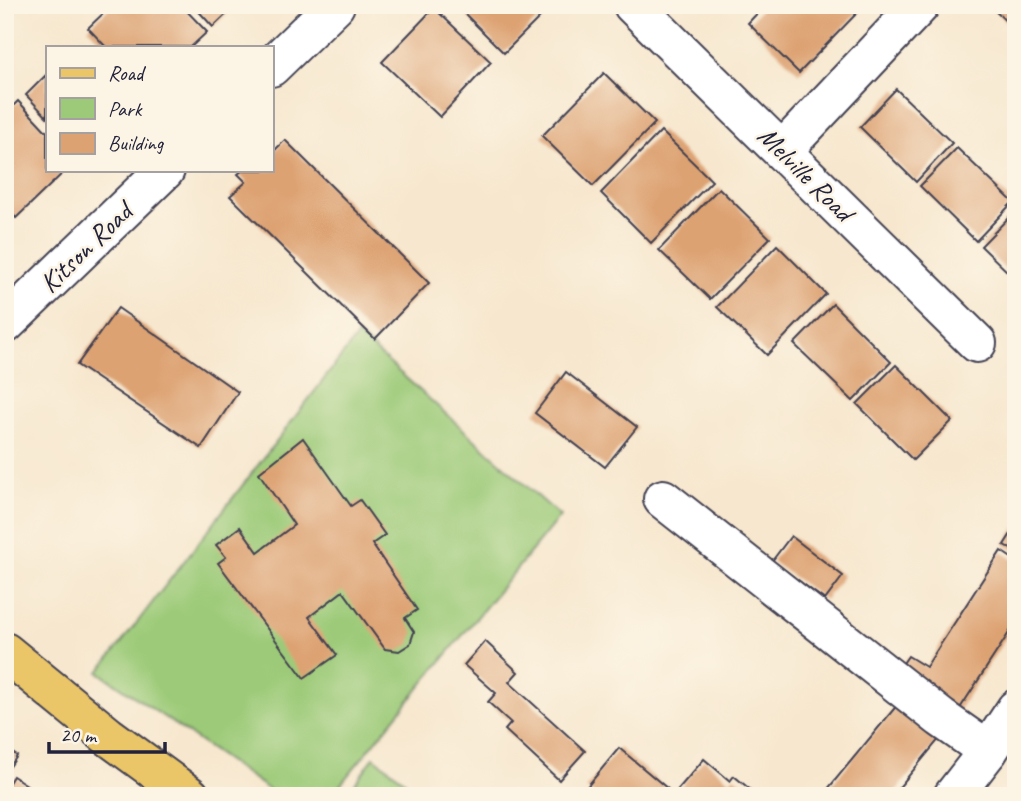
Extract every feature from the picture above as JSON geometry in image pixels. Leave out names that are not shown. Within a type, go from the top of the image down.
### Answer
[{"type":"main road","points":[[5,652],[108,736],[190,796]]},
{"type":"street","points":[[273,65],[335,5]]},
{"type":"street","name":"Melville Road","points":[[633,5],[977,343]]},
{"type":"street","points":[[783,150],[919,5]]},
{"type":"street","name":"Kitson Road","points":[[5,324],[163,172]]},
{"type":"street","points":[[663,499],[941,718],[988,751]]},
{"type":"street","points":[[953,796],[1016,709]]},
{"type":"green space","points":[[358,335],[560,516],[331,796],[278,796],[99,672]]},
{"type":"green space","points":[[374,757],[405,781],[387,795],[346,796]]},
{"type":"building","points":[[112,5],[181,5],[207,32],[192,46],[105,46],[88,28]]},
{"type":"building","points":[[193,5],[236,5],[213,27]]},
{"type":"building","points":[[456,5],[552,5],[504,53]]},
{"type":"building","points":[[765,5],[851,5],[858,12],[799,73],[748,23]]},
{"type":"building","points":[[989,5],[1016,5],[1016,31]]},
{"type":"building","points":[[434,8],[491,62],[440,117],[382,62]]},
{"type":"building","points":[[604,73],[655,123],[593,186],[542,136]]},
{"type":"building","points":[[46,75],[46,116],[26,95]]},
{"type":"building","points":[[896,89],[952,143],[916,182],[860,127]]},
{"type":"building","points":[[18,101],[46,131],[46,172],[64,172],[16,218],[5,206],[5,114]]},
{"type":"building","points":[[661,131],[712,181],[651,243],[601,193]]},
{"type":"building","points":[[285,140],[429,283],[375,339],[230,196],[246,182],[238,174],[240,172],[273,172],[273,152]]},
{"type":"building","points":[[957,148],[1013,202],[976,241],[920,186]]},
{"type":"building","points":[[719,188],[770,238],[710,299],[659,250]]},
{"type":"building","points":[[1016,210],[1016,280],[981,246]]},
{"type":"building","points":[[777,245],[826,294],[767,355],[717,307]]},
{"type":"building","points":[[833,304],[891,362],[853,401],[794,344]]},
{"type":"building","points":[[118,308],[238,392],[201,448],[77,365]]},
{"type":"building","points":[[896,365],[952,421],[913,460],[857,404]]},
{"type":"building","points":[[566,372],[637,427],[605,467],[535,413]]},
{"type":"building","points":[[303,438],[351,506],[360,500],[385,535],[372,544],[417,610],[405,618],[414,632],[410,644],[399,651],[385,649],[343,591],[309,617],[337,655],[304,678],[218,563],[226,557],[216,545],[240,527],[258,552],[294,525],[259,473]]},
{"type":"building","points":[[1016,526],[1016,552],[1004,545]]},
{"type":"building","points":[[791,536],[843,576],[825,600],[772,561]]},
{"type":"building","points":[[1001,551],[1016,561],[1016,622],[955,716],[899,669],[908,656],[926,667]]},
{"type":"building","points":[[485,641],[518,672],[509,682],[585,751],[559,780],[505,730],[511,723],[488,702],[496,693],[464,665]]},
{"type":"building","points":[[903,698],[945,732],[892,796],[822,796]]},
{"type":"building","points":[[5,748],[17,756],[5,774]]},
{"type":"building","points":[[619,748],[674,794],[704,759],[730,781],[734,776],[758,796],[595,796],[586,788]]},
{"type":"building","points":[[13,776],[44,796],[5,796],[5,789]]}]
